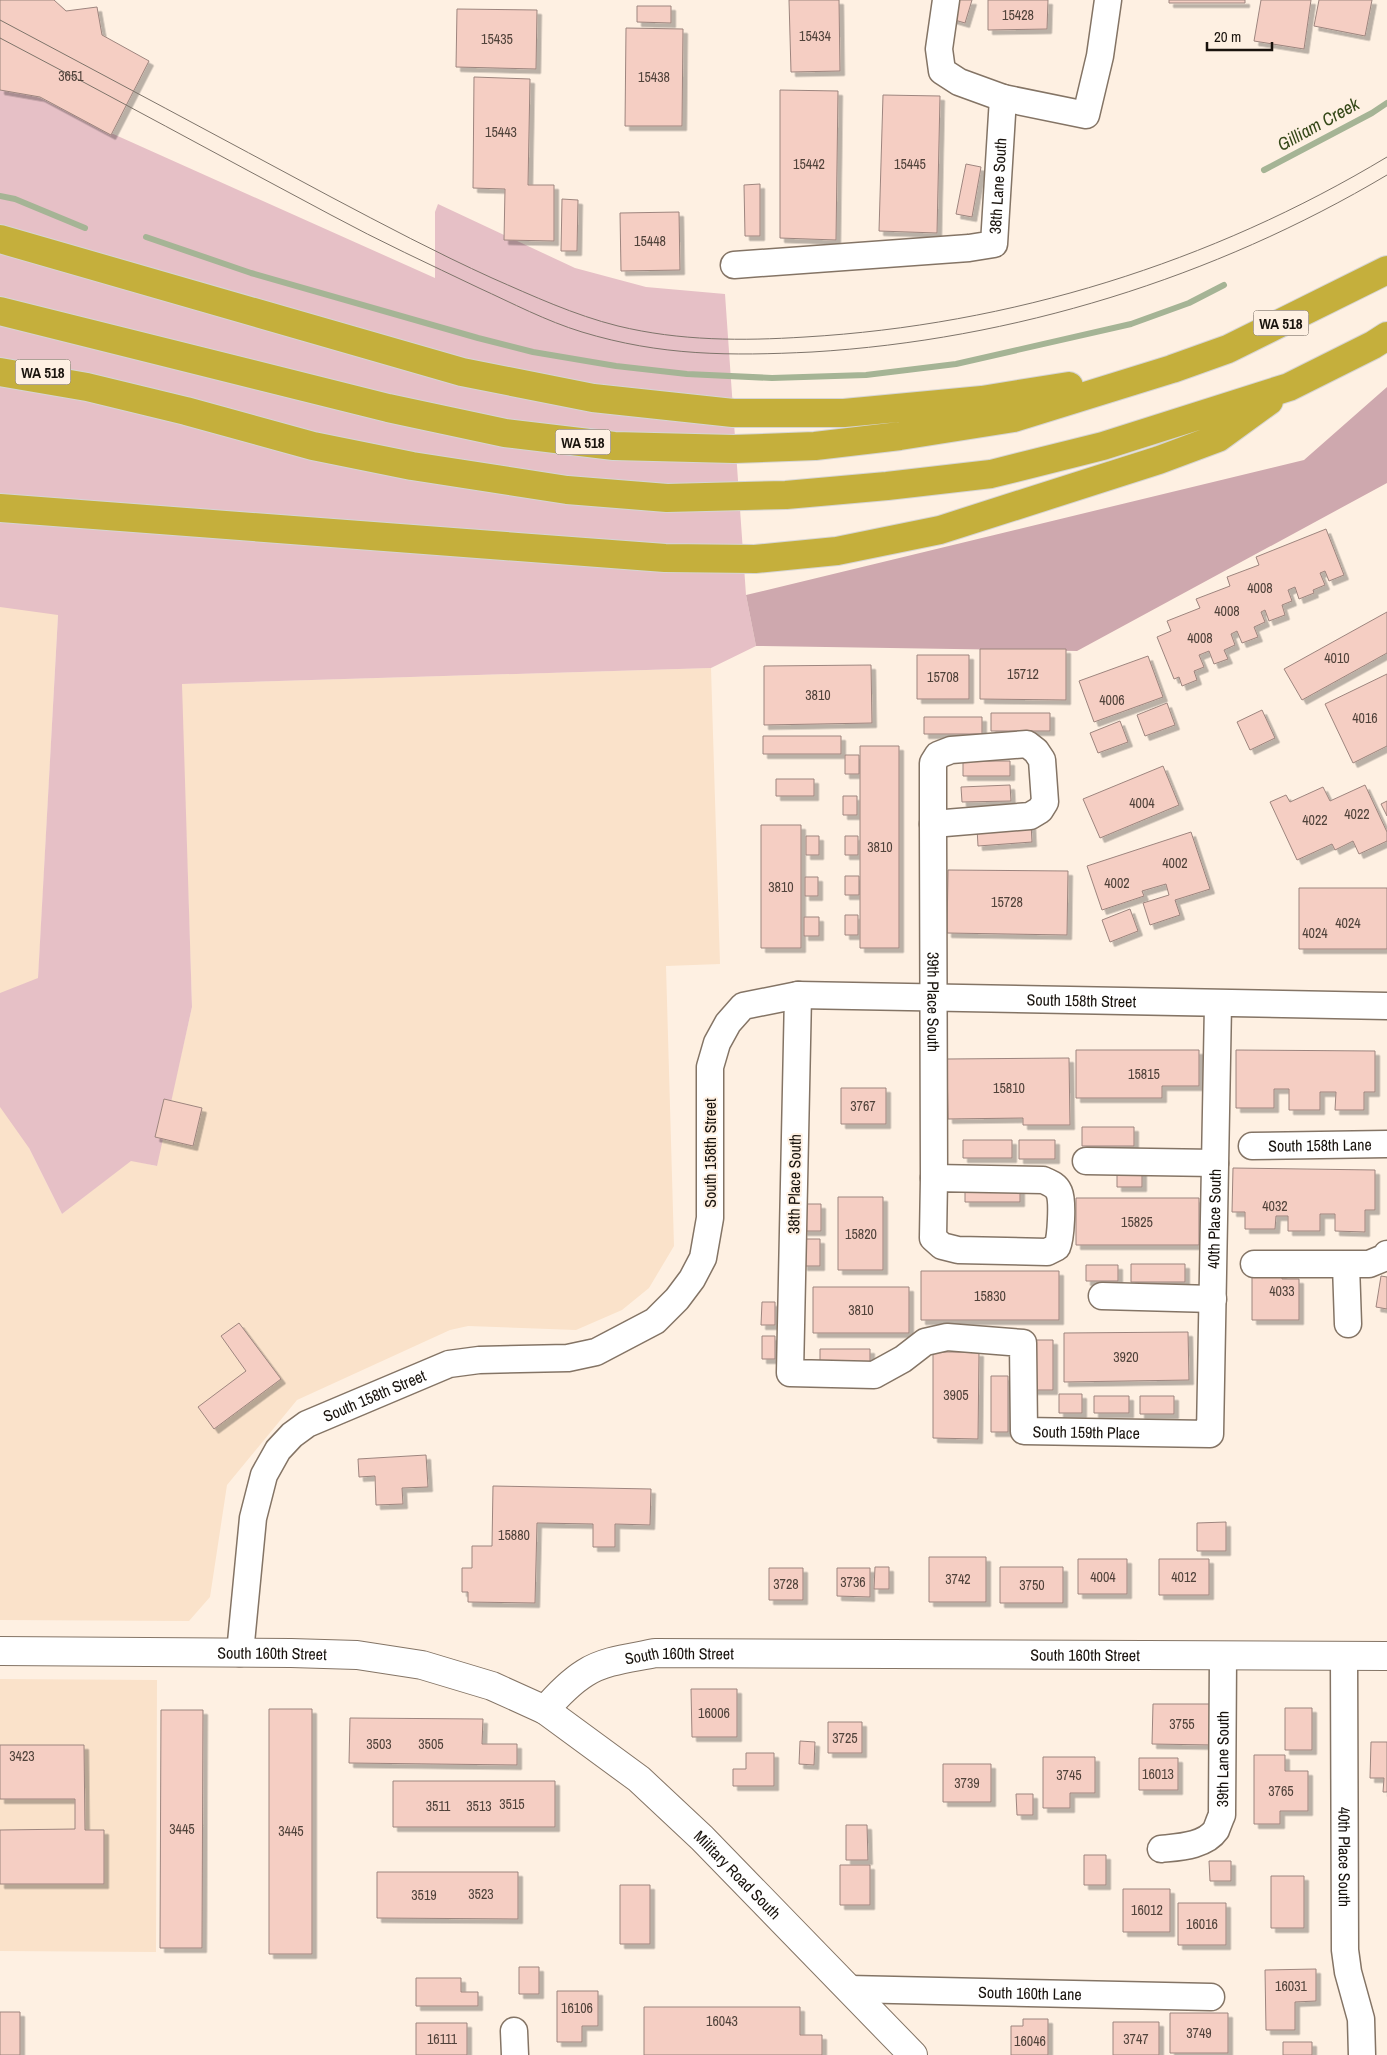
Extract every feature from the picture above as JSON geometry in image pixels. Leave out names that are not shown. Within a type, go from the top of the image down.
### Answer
[{"type":"highway","points":[[0,239],[462,372],[593,398],[733,413],[844,413],[982,400],[1172,369]]},
{"type":"highway","name":"WA 518","points":[[0,311],[397,410],[505,433],[614,446],[734,449],[815,446],[900,436],[1014,418],[1172,369],[1228,349],[1387,270]]},
{"type":"highway","name":"WA 518","points":[[0,357],[87,387],[186,411],[313,446],[412,466],[566,490],[667,498],[786,496],[991,474],[1103,446],[1289,387],[1373,345],[1387,336]]},
{"type":"highway","points":[[0,372],[87,387]]},
{"type":"highway","points":[[0,508],[665,558],[755,560],[838,551],[940,530],[1049,496],[1159,460],[1218,438],[1289,387]]},
{"type":"main road","name":"South 160th Street","points":[[0,1651],[357,1655],[422,1665],[492,1686],[545,1710],[564,1689],[586,1672],[610,1662],[655,1653],[1223,1657],[1387,1656]]},
{"type":"main road","name":"Military Road South","points":[[545,1710],[640,1779],[702,1838],[913,2055]]},
{"type":"street","points":[[946,0],[939,49],[942,71],[958,82],[1003,98],[1086,115],[1100,56],[1108,0]]},
{"type":"street","name":"38th Lane South","points":[[734,265],[969,248],[994,244],[1003,98]]},
{"type":"street","name":"39th Place South","points":[[933,824],[1030,816],[1040,810],[1045,802],[1042,760],[1036,751],[1027,744],[951,750],[938,755],[933,764],[933,824],[933,998],[934,1178],[933,1238],[942,1246],[958,1250],[1047,1252],[1057,1247],[1061,1239],[1060,1193],[1054,1185],[1043,1180],[934,1178]]},
{"type":"street","name":"South 158th Street","points":[[240,1653],[255,1511],[264,1475],[278,1450],[292,1434],[307,1424],[449,1364],[480,1360],[568,1358],[596,1352],[654,1321],[677,1299],[692,1279],[703,1258],[710,1218],[710,1067],[717,1043],[728,1023],[743,1006],[798,995],[1387,1006]]},
{"type":"street","name":"38th Place South","points":[[790,1373],[798,995]]},
{"type":"street","name":"40th Place South","points":[[1210,1434],[1218,1004]]},
{"type":"street","name":"South 158th Lane","points":[[1252,1146],[1387,1144]]},
{"type":"street","points":[[1086,1161],[1215,1163]]},
{"type":"street","points":[[1254,1264],[1369,1264],[1386,1255]]},
{"type":"street","points":[[1346,1265],[1348,1324]]},
{"type":"street","points":[[1102,1296],[1213,1299]]},
{"type":"street","name":"South 159th Place","points":[[790,1373],[874,1375],[903,1359],[925,1342],[947,1338],[1023,1343],[1024,1430],[1210,1434]]},
{"type":"street","name":"40th Place South","points":[[1344,1656],[1345,1950],[1348,1972],[1361,2019],[1362,2055]]},
{"type":"street","name":"39th Lane South","points":[[1161,1849],[1185,1846],[1203,1840],[1215,1830],[1222,1815],[1223,1657]]},
{"type":"street","name":"South 160th Lane","points":[[848,1989],[1211,1997]]},
{"type":"shaded area","points":[[0,90],[38,97],[111,133],[435,278],[435,212],[438,204],[575,268],[646,287],[725,294],[746,595],[756,646],[711,668],[182,684],[192,1007],[157,1166],[131,1161],[62,1214],[29,1148],[0,1107],[0,993],[38,978],[58,615],[0,607]]},
{"type":"shaded area","points":[[1387,387],[1387,483],[1077,651],[756,646],[746,595],[1304,460]]},
{"type":"shaded area","points":[[0,536],[62,541],[29,1148],[62,1214],[131,1160],[156,1166],[192,1007],[181,684],[711,668],[720,964],[666,966],[674,1246],[649,1288],[622,1310],[576,1330],[468,1326],[450,1330],[297,1400],[227,1485],[210,1597],[189,1621],[0,1620]]},
{"type":"shaded area","points":[[0,1679],[157,1680],[156,1952],[0,1951]]},
{"type":"building","points":[[0,0],[54,0],[66,11],[97,7],[102,35],[149,61],[111,135],[40,97],[0,90]]},
{"type":"building","points":[[789,0],[839,0],[840,71],[791,72]]},
{"type":"building","points":[[953,0],[972,0],[965,23],[948,18]]},
{"type":"building","points":[[988,0],[1048,0],[1047,29],[988,30]]},
{"type":"building","points":[[1169,0],[1245,0],[1245,3],[1169,3]]},
{"type":"building","points":[[1261,0],[1311,0],[1304,49],[1254,41]]},
{"type":"building","points":[[1319,0],[1372,0],[1365,36],[1314,26]]},
{"type":"building","points":[[637,6],[671,6],[671,23],[637,22]]},
{"type":"building","points":[[457,9],[537,10],[536,69],[456,67]]},
{"type":"building","points":[[626,28],[683,29],[682,126],[625,126]]},
{"type":"building","points":[[474,77],[530,79],[528,185],[554,185],[554,241],[504,240],[505,189],[473,188]]},
{"type":"building","points":[[780,90],[838,91],[836,240],[780,238]]},
{"type":"building","points":[[883,95],[940,96],[937,233],[879,231]]},
{"type":"building","points":[[966,164],[981,167],[972,217],[956,214]]},
{"type":"building","points":[[760,184],[760,236],[745,236],[744,185]]},
{"type":"building","points":[[562,199],[578,200],[577,251],[561,251]]},
{"type":"building","points":[[679,212],[680,270],[621,271],[620,213]]},
{"type":"building","points":[[1326,529],[1344,575],[1329,581],[1325,571],[1320,573],[1325,585],[1313,590],[1314,593],[1299,599],[1295,587],[1288,590],[1292,601],[1282,605],[1285,615],[1269,621],[1265,610],[1261,612],[1265,622],[1254,627],[1258,637],[1242,643],[1237,631],[1231,634],[1235,645],[1224,650],[1228,659],[1214,664],[1209,651],[1199,655],[1204,667],[1194,671],[1197,680],[1182,686],[1179,677],[1174,679],[1157,637],[1171,631],[1167,621],[1200,608],[1196,599],[1230,586],[1227,577],[1259,565],[1256,557]]},
{"type":"building","points":[[1387,612],[1387,653],[1302,700],[1284,669]]},
{"type":"building","points":[[980,649],[1066,649],[1066,700],[980,699]]},
{"type":"building","points":[[917,655],[969,655],[969,699],[917,699]]},
{"type":"building","points":[[1148,656],[1163,697],[1094,722],[1079,681]]},
{"type":"building","points":[[871,665],[872,723],[764,725],[764,666]]},
{"type":"building","points":[[1387,674],[1387,746],[1353,763],[1325,704]]},
{"type":"building","points":[[1167,703],[1175,725],[1145,736],[1137,715]]},
{"type":"building","points":[[1262,710],[1275,738],[1250,750],[1237,722]]},
{"type":"building","points":[[991,713],[1050,713],[1050,731],[991,731]]},
{"type":"building","points":[[924,717],[982,717],[982,734],[924,734]]},
{"type":"building","points":[[1120,721],[1128,742],[1098,753],[1090,733]]},
{"type":"building","points":[[763,736],[841,736],[841,754],[763,754]]},
{"type":"building","points":[[860,746],[899,746],[899,948],[860,948]]},
{"type":"building","points":[[845,755],[859,755],[859,774],[845,774]]},
{"type":"building","points":[[963,761],[1010,761],[1010,776],[963,776]]},
{"type":"building","points":[[1163,766],[1179,805],[1100,838],[1083,799]]},
{"type":"building","points":[[776,779],[814,779],[814,796],[776,796]]},
{"type":"building","points":[[1010,785],[1011,801],[962,802],[961,787]]},
{"type":"building","points":[[1365,785],[1387,832],[1387,841],[1359,854],[1353,841],[1335,850],[1332,844],[1297,860],[1270,802],[1286,795],[1290,802],[1323,787],[1330,801]]},
{"type":"building","points":[[843,796],[857,796],[857,815],[843,815]]},
{"type":"building","points":[[1387,801],[1387,816],[1381,804]]},
{"type":"building","points":[[1031,823],[1032,842],[978,846],[977,828]]},
{"type":"building","points":[[761,825],[801,825],[801,948],[761,948]]},
{"type":"building","points":[[1191,832],[1210,889],[1175,900],[1180,915],[1150,925],[1143,903],[1169,895],[1166,884],[1142,891],[1144,896],[1102,910],[1087,866]]},
{"type":"building","points":[[806,836],[819,836],[819,855],[806,855]]},
{"type":"building","points":[[845,836],[858,836],[858,855],[845,855]]},
{"type":"building","points":[[948,870],[1068,871],[1067,935],[947,933]]},
{"type":"building","points":[[845,876],[859,876],[859,895],[845,895]]},
{"type":"building","points":[[805,877],[818,877],[818,896],[805,896]]},
{"type":"building","points":[[1299,888],[1387,888],[1387,949],[1299,949]]},
{"type":"building","points":[[1130,909],[1138,931],[1110,942],[1102,920]]},
{"type":"building","points":[[845,915],[858,915],[858,935],[845,935]]},
{"type":"building","points":[[804,917],[819,917],[819,936],[804,936]]},
{"type":"building","points":[[1076,1050],[1199,1050],[1199,1086],[1162,1086],[1162,1098],[1076,1098]]},
{"type":"building","points":[[1236,1050],[1375,1051],[1375,1092],[1364,1092],[1364,1110],[1335,1110],[1336,1092],[1320,1092],[1320,1110],[1289,1110],[1289,1089],[1274,1089],[1274,1108],[1236,1108]]},
{"type":"building","points":[[1069,1058],[1070,1125],[1023,1125],[1023,1118],[948,1119],[947,1059]]},
{"type":"building","points":[[841,1088],[886,1088],[886,1124],[841,1124]]},
{"type":"building","points":[[164,1099],[202,1108],[193,1146],[155,1137]]},
{"type":"building","points":[[1082,1127],[1134,1127],[1134,1146],[1082,1146]]},
{"type":"building","points":[[963,1140],[1012,1140],[1012,1158],[963,1158]]},
{"type":"building","points":[[1019,1140],[1055,1140],[1055,1159],[1019,1159]]},
{"type":"building","points":[[1233,1168],[1375,1170],[1375,1210],[1365,1210],[1365,1232],[1335,1231],[1335,1214],[1320,1214],[1320,1231],[1288,1231],[1288,1216],[1276,1216],[1275,1229],[1245,1229],[1245,1212],[1232,1212]]},
{"type":"building","points":[[1117,1170],[1142,1170],[1142,1187],[1117,1187]]},
{"type":"building","points":[[965,1186],[1020,1186],[1020,1202],[965,1202]]},
{"type":"building","points":[[838,1197],[883,1197],[883,1270],[838,1270]]},
{"type":"building","points":[[1076,1198],[1199,1198],[1199,1245],[1076,1245]]},
{"type":"building","points":[[803,1204],[821,1204],[821,1231],[803,1231]]},
{"type":"building","points":[[803,1239],[820,1239],[820,1266],[803,1266]]},
{"type":"building","points":[[1131,1264],[1185,1264],[1185,1282],[1131,1282]]},
{"type":"building","points":[[1086,1265],[1118,1265],[1118,1281],[1086,1281]]},
{"type":"building","points":[[1252,1268],[1282,1268],[1282,1279],[1299,1279],[1299,1320],[1252,1320]]},
{"type":"building","points":[[921,1271],[1059,1271],[1059,1320],[921,1320]]},
{"type":"building","points":[[1381,1276],[1387,1277],[1387,1309],[1376,1307]]},
{"type":"building","points":[[813,1287],[909,1287],[909,1333],[813,1333]]},
{"type":"building","points":[[762,1302],[775,1302],[775,1325],[761,1325]]},
{"type":"building","points":[[239,1323],[281,1379],[214,1429],[198,1407],[246,1371],[221,1336]]},
{"type":"building","points":[[1188,1332],[1189,1380],[1064,1382],[1064,1333]]},
{"type":"building","points":[[762,1336],[775,1336],[775,1359],[762,1359]]},
{"type":"building","points":[[1033,1340],[1053,1340],[1053,1390],[1033,1390]]},
{"type":"building","points":[[820,1349],[870,1349],[870,1366],[820,1366]]},
{"type":"building","points":[[933,1352],[979,1352],[978,1439],[933,1438]]},
{"type":"building","points":[[991,1376],[1008,1376],[1008,1432],[991,1432]]},
{"type":"building","points":[[1059,1394],[1082,1394],[1082,1413],[1059,1413]]},
{"type":"building","points":[[1094,1396],[1129,1396],[1129,1413],[1094,1413]]},
{"type":"building","points":[[1140,1396],[1174,1396],[1174,1414],[1140,1414]]},
{"type":"building","points":[[426,1455],[428,1487],[402,1488],[403,1504],[376,1505],[375,1476],[359,1477],[358,1459]]},
{"type":"building","points":[[493,1486],[651,1489],[650,1525],[615,1524],[615,1547],[593,1547],[593,1524],[537,1523],[535,1603],[468,1602],[468,1592],[462,1592],[462,1568],[472,1568],[472,1546],[492,1546]]},
{"type":"building","points":[[1226,1522],[1226,1551],[1197,1551],[1197,1523]]},
{"type":"building","points":[[929,1557],[986,1557],[986,1602],[929,1602]]},
{"type":"building","points":[[1078,1559],[1127,1559],[1127,1594],[1078,1594]]},
{"type":"building","points":[[1159,1559],[1209,1559],[1209,1595],[1159,1595]]},
{"type":"building","points":[[875,1567],[889,1567],[889,1589],[874,1589]]},
{"type":"building","points":[[1000,1567],[1063,1567],[1063,1603],[1000,1603]]},
{"type":"building","points":[[769,1568],[803,1568],[803,1600],[769,1600]]},
{"type":"building","points":[[837,1568],[870,1568],[870,1597],[837,1596]]},
{"type":"building","points":[[691,1689],[737,1689],[737,1737],[692,1737]]},
{"type":"building","points":[[1153,1704],[1212,1704],[1212,1745],[1152,1744]]},
{"type":"building","points":[[1285,1708],[1312,1708],[1312,1750],[1285,1750]]},
{"type":"building","points":[[269,1709],[312,1709],[312,1954],[269,1954]]},
{"type":"building","points":[[161,1710],[203,1710],[202,1948],[160,1948]]},
{"type":"building","points":[[350,1718],[483,1719],[482,1744],[517,1744],[517,1765],[349,1763]]},
{"type":"building","points":[[828,1722],[862,1722],[862,1753],[828,1753]]},
{"type":"building","points":[[800,1741],[815,1742],[814,1765],[799,1764]]},
{"type":"building","points":[[1371,1742],[1387,1742],[1387,1792],[1383,1792],[1384,1778],[1370,1778]]},
{"type":"building","points":[[0,1745],[84,1745],[85,1830],[104,1830],[104,1884],[0,1884],[0,1830],[75,1829],[75,1799],[0,1799]]},
{"type":"building","points":[[746,1753],[774,1753],[774,1786],[733,1786],[733,1769],[746,1769]]},
{"type":"building","points":[[1254,1755],[1285,1755],[1285,1771],[1308,1771],[1308,1811],[1280,1811],[1280,1824],[1254,1824]]},
{"type":"building","points":[[1043,1757],[1095,1757],[1095,1793],[1070,1793],[1070,1808],[1043,1808]]},
{"type":"building","points":[[1139,1758],[1178,1758],[1178,1790],[1139,1790]]},
{"type":"building","points":[[943,1764],[991,1764],[991,1802],[943,1802]]},
{"type":"building","points":[[393,1781],[555,1781],[555,1827],[393,1827]]},
{"type":"building","points":[[1016,1794],[1033,1794],[1033,1815],[1017,1815]]},
{"type":"building","points":[[846,1825],[867,1825],[868,1860],[846,1860]]},
{"type":"building","points":[[1084,1855],[1106,1855],[1106,1885],[1084,1885]]},
{"type":"building","points":[[1209,1861],[1231,1861],[1231,1881],[1210,1881]]},
{"type":"building","points":[[840,1865],[870,1865],[870,1905],[840,1905]]},
{"type":"building","points":[[377,1872],[518,1872],[518,1919],[377,1918]]},
{"type":"building","points":[[1271,1876],[1304,1876],[1304,1928],[1271,1928]]},
{"type":"building","points":[[620,1885],[650,1885],[650,1944],[620,1944]]},
{"type":"building","points":[[1123,1889],[1170,1889],[1170,1932],[1123,1932]]},
{"type":"building","points":[[1178,1903],[1226,1903],[1226,1945],[1178,1945]]},
{"type":"building","points":[[519,1967],[539,1967],[539,1994],[519,1994]]},
{"type":"building","points":[[1316,1969],[1316,2001],[1295,2002],[1295,2030],[1266,2030],[1265,1970]]},
{"type":"building","points":[[416,1978],[461,1978],[461,1992],[478,1992],[478,2006],[416,2006]]},
{"type":"building","points":[[557,1991],[598,1991],[598,2026],[582,2026],[582,2042],[557,2042]]},
{"type":"building","points":[[644,2007],[800,2007],[800,2035],[822,2035],[822,2055],[644,2055]]},
{"type":"building","points":[[0,2012],[20,2012],[20,2055],[0,2055]]},
{"type":"building","points":[[1170,2013],[1228,2013],[1228,2053],[1170,2053]]},
{"type":"building","points":[[1023,2019],[1048,2019],[1048,2055],[1011,2055],[1011,2026],[1023,2026]]},
{"type":"building","points":[[1113,2022],[1159,2022],[1159,2055],[1113,2055]]},
{"type":"building","points":[[416,2023],[467,2023],[467,2055],[416,2055]]},
{"type":"building","points":[[1283,2042],[1312,2042],[1312,2055],[1283,2055]]},
{"type":"waterway","name":"Gilliam Creek","points":[[1264,170],[1372,113],[1387,103]]},
{"type":"waterway","points":[[0,196],[15,199],[85,228]]},
{"type":"waterway","points":[[146,237],[251,273],[533,352],[616,366],[687,374],[772,378],[866,375],[956,364],[1131,324],[1189,303],[1224,285]]},
{"type":"tram line","points":[[0,20],[371,218],[492,278],[554,305],[602,322],[665,335],[711,339],[805,337],[882,330],[958,319],[1033,303],[1107,282],[1180,257],[1251,228],[1320,195],[1387,157]]},
{"type":"tram line","points":[[0,38],[349,225],[517,306],[555,323],[582,332],[611,340],[668,350],[724,354],[812,352],[887,345],[962,334],[1037,318],[1110,298],[1182,273],[1252,244],[1321,212],[1387,175]]}]
